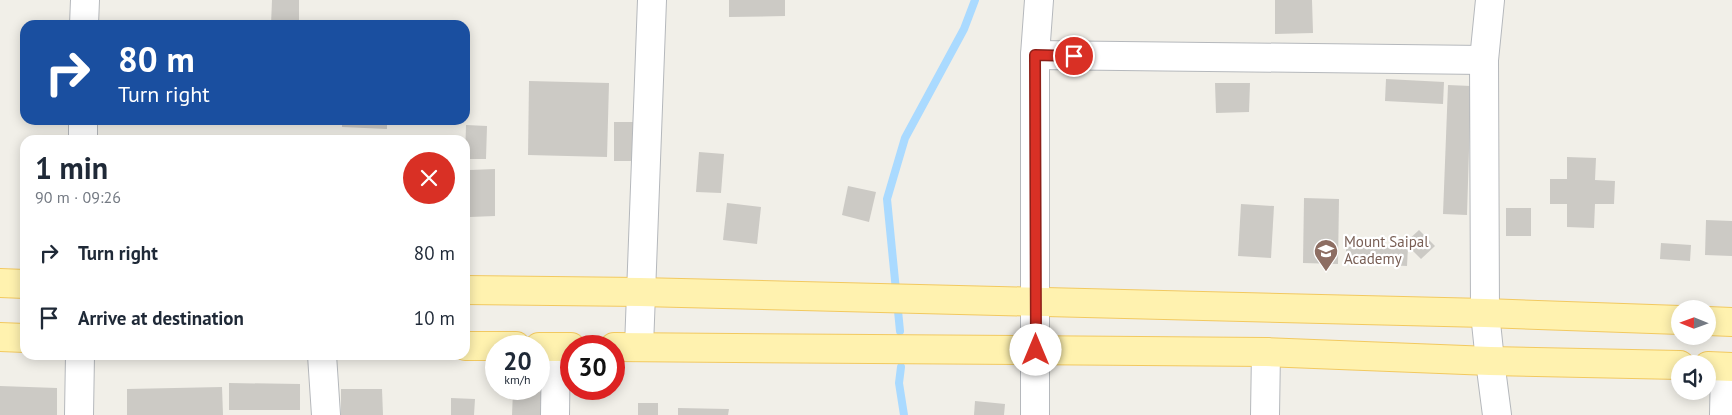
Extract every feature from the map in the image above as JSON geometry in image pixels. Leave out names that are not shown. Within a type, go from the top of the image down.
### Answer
[{"type":"main road","points":[[0,283],[20,284]]},
{"type":"main road","points":[[470,290],[640,292],[1485,313],[1671,320]]},
{"type":"main road","points":[[1716,321],[1732,322]]},
{"type":"main road","points":[[0,337],[20,338]]},
{"type":"main road","points":[[470,346],[485,346]]},
{"type":"main road","points":[[627,347],[1266,352],[1490,361],[1671,365]]},
{"type":"street","points":[[84,20],[85,0]]},
{"type":"street","points":[[627,347],[640,292],[652,0]]},
{"type":"street","points":[[1035,415],[1035,55],[1039,0]]},
{"type":"street","points":[[1490,0],[1484,60],[1485,313],[1497,415]]},
{"type":"street","points":[[1035,55],[1484,60]]},
{"type":"street","points":[[555,347],[555,415]]},
{"type":"street","points":[[1265,415],[1266,352]]},
{"type":"street","points":[[79,415],[80,360]]},
{"type":"street","points":[[322,360],[326,415]]},
{"type":"street","points":[[1722,366],[1724,415]]},
{"type":"building","points":[[272,0],[299,0],[299,20],[271,20]]},
{"type":"building","points":[[729,0],[785,0],[785,16],[729,17]]},
{"type":"building","points":[[1275,0],[1312,0],[1313,33],[1275,34]]},
{"type":"building","points":[[1386,79],[1444,82],[1443,104],[1385,101]]},
{"type":"building","points":[[529,81],[609,83],[607,157],[528,155]]},
{"type":"building","points":[[1215,83],[1250,83],[1249,112],[1216,113]]},
{"type":"building","points":[[1448,85],[1471,86],[1467,215],[1443,214]]},
{"type":"building","points":[[614,122],[634,122],[634,161],[614,161]]},
{"type":"building","points":[[342,125],[387,125],[387,129],[342,127]]},
{"type":"building","points":[[466,125],[487,126],[486,159],[470,159],[470,135],[466,135]]},
{"type":"building","points":[[699,152],[724,154],[721,193],[696,192]]},
{"type":"building","points":[[1567,157],[1596,158],[1595,180],[1615,181],[1614,204],[1595,204],[1594,228],[1567,227],[1567,204],[1550,204],[1550,179],[1567,179]]},
{"type":"building","points":[[495,169],[495,216],[470,217],[470,170]]},
{"type":"building","points":[[848,186],[876,192],[869,222],[842,215]]},
{"type":"building","points":[[1304,198],[1339,199],[1338,264],[1303,263]]},
{"type":"building","points":[[727,203],[761,207],[757,244],[723,240]]},
{"type":"building","points":[[1241,204],[1274,206],[1271,258],[1238,256]]},
{"type":"building","points":[[1506,208],[1531,208],[1531,236],[1506,236]]},
{"type":"building","points":[[1706,220],[1732,221],[1732,256],[1705,255]]},
{"type":"building","points":[[1419,230],[1435,246],[1421,259],[1405,243]]},
{"type":"building","points":[[1661,243],[1691,245],[1690,261],[1660,259]]},
{"type":"building","points":[[1346,245],[1408,247],[1407,266],[1346,263]]},
{"type":"building","points":[[229,383],[300,384],[300,410],[229,410]]},
{"type":"building","points":[[0,386],[57,388],[57,415],[0,415]]},
{"type":"building","points":[[222,387],[223,415],[127,415],[127,389]]},
{"type":"building","points":[[341,389],[382,389],[383,415],[341,415]]},
{"type":"building","points":[[451,398],[475,399],[474,415],[451,415]]},
{"type":"building","points":[[513,400],[546,400],[545,415],[512,415]]},
{"type":"building","points":[[975,401],[1005,404],[1004,415],[974,415]]},
{"type":"building","points":[[638,403],[658,403],[658,415],[638,415]]},
{"type":"building","points":[[678,408],[729,409],[728,415],[678,415]]},
{"type":"waterway","points":[[900,331],[887,199],[905,138],[964,29],[975,0]]},
{"type":"waterway","points":[[901,367],[899,383],[904,415]]},
{"type":"place","name":"Mount Saipal Academy","points":[[1326,272]]},
{"type":"route","points":[[1036,350],[1035,55],[1074,56]]}]
